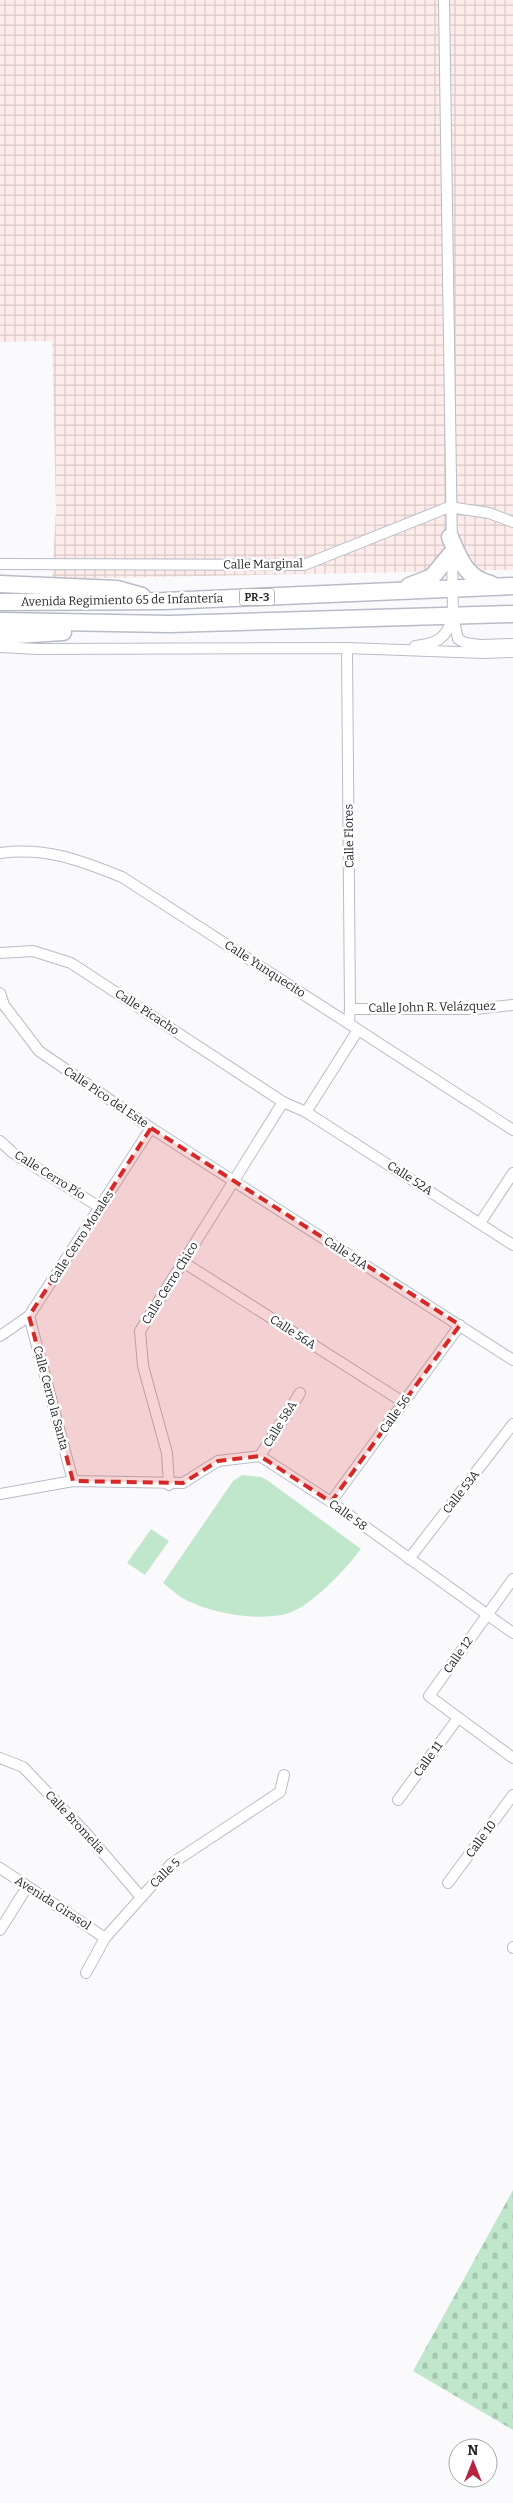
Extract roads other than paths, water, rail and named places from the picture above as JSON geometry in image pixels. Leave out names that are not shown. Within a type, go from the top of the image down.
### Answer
[{"type":"main road","points":[[450,537],[460,560],[472,577],[481,582],[507,586]]},
{"type":"main road","points":[[391,591],[432,577],[451,554]]},
{"type":"main road","points":[[0,584],[117,589],[164,601]]},
{"type":"main road","name":"Avenida Regimiento 65 de Infantería","points":[[0,602],[164,601],[507,586]]},
{"type":"main road","name":"Avenida Regimiento 65 de Infantería","points":[[0,621],[169,624],[513,614]]},
{"type":"main road","points":[[0,636],[169,624]]},
{"type":"street","points":[[387,649],[422,646],[440,641],[448,632],[452,616],[449,507],[444,0]]},
{"type":"street","points":[[449,507],[489,513],[513,522]]},
{"type":"street","name":"Calle Marginal","points":[[0,564],[304,565],[449,507]]},
{"type":"street","points":[[452,616],[458,639],[465,643],[513,644]]},
{"type":"street","points":[[0,647],[38,649],[347,648],[513,652]]},
{"type":"street","name":"Calle Flores","points":[[347,648],[350,1009],[348,1023]]},
{"type":"street","name":"Calle Yunquecito","points":[[0,854],[19,851],[70,857],[122,877],[513,1130]]},
{"type":"street","name":"Calle Picacho","points":[[0,953],[33,951],[71,963],[283,1102],[306,1112]]},
{"type":"street","name":"Calle Pico del Este","points":[[0,993],[4,1005],[39,1051],[151,1128],[233,1181]]},
{"type":"street","name":"Calle John R. Velázquez","points":[[350,1009],[474,1009],[513,1005]]},
{"type":"street","points":[[306,1112],[358,1030]]},
{"type":"street","name":"Calle Cerro Chico","points":[[168,1484],[167,1453],[144,1366],[140,1331],[283,1102]]},
{"type":"street","name":"Calle 52A","points":[[306,1112],[513,1245]]},
{"type":"street","name":"Calle Cerro Morales","points":[[0,1336],[29,1316],[101,1208],[151,1128]]},
{"type":"street","name":"Calle Cerro Pío","points":[[0,1141],[13,1153],[101,1208]]},
{"type":"street","points":[[480,1223],[513,1174]]},
{"type":"street","name":"Calle 51A","points":[[233,1181],[513,1360]]},
{"type":"street","name":"Calle 56A","points":[[183,1262],[403,1402]]},
{"type":"street","name":"Calle Cerro la Santa","points":[[29,1316],[73,1481]]},
{"type":"street","name":"Calle 56","points":[[332,1502],[460,1326]]},
{"type":"street","name":"Calle 58A","points":[[260,1456],[300,1393]]},
{"type":"street","name":"Calle 53A","points":[[409,1559],[513,1424]]},
{"type":"street","points":[[0,1494],[73,1481],[183,1483],[218,1461],[260,1456]]},
{"type":"street","name":"Calle 58","points":[[260,1456],[332,1502],[513,1634]]},
{"type":"street","name":"Calle 12","points":[[458,1718],[429,1696],[486,1614],[513,1579]]},
{"type":"street","points":[[458,1718],[513,1758]]},
{"type":"street","name":"Calle 11","points":[[398,1800],[458,1718]]},
{"type":"street","name":"Calle Bromelia","points":[[0,1758],[23,1767],[86,1833],[141,1897]]},
{"type":"street","name":"Calle 5","points":[[86,1972],[105,1938],[171,1864],[280,1792],[284,1775]]},
{"type":"street","name":"Calle 10","points":[[448,1882],[513,1795]]},
{"type":"street","name":"Avenida Girasol","points":[[0,1868],[105,1938]]},
{"type":"street","points":[[0,1930],[28,1887]]}]
